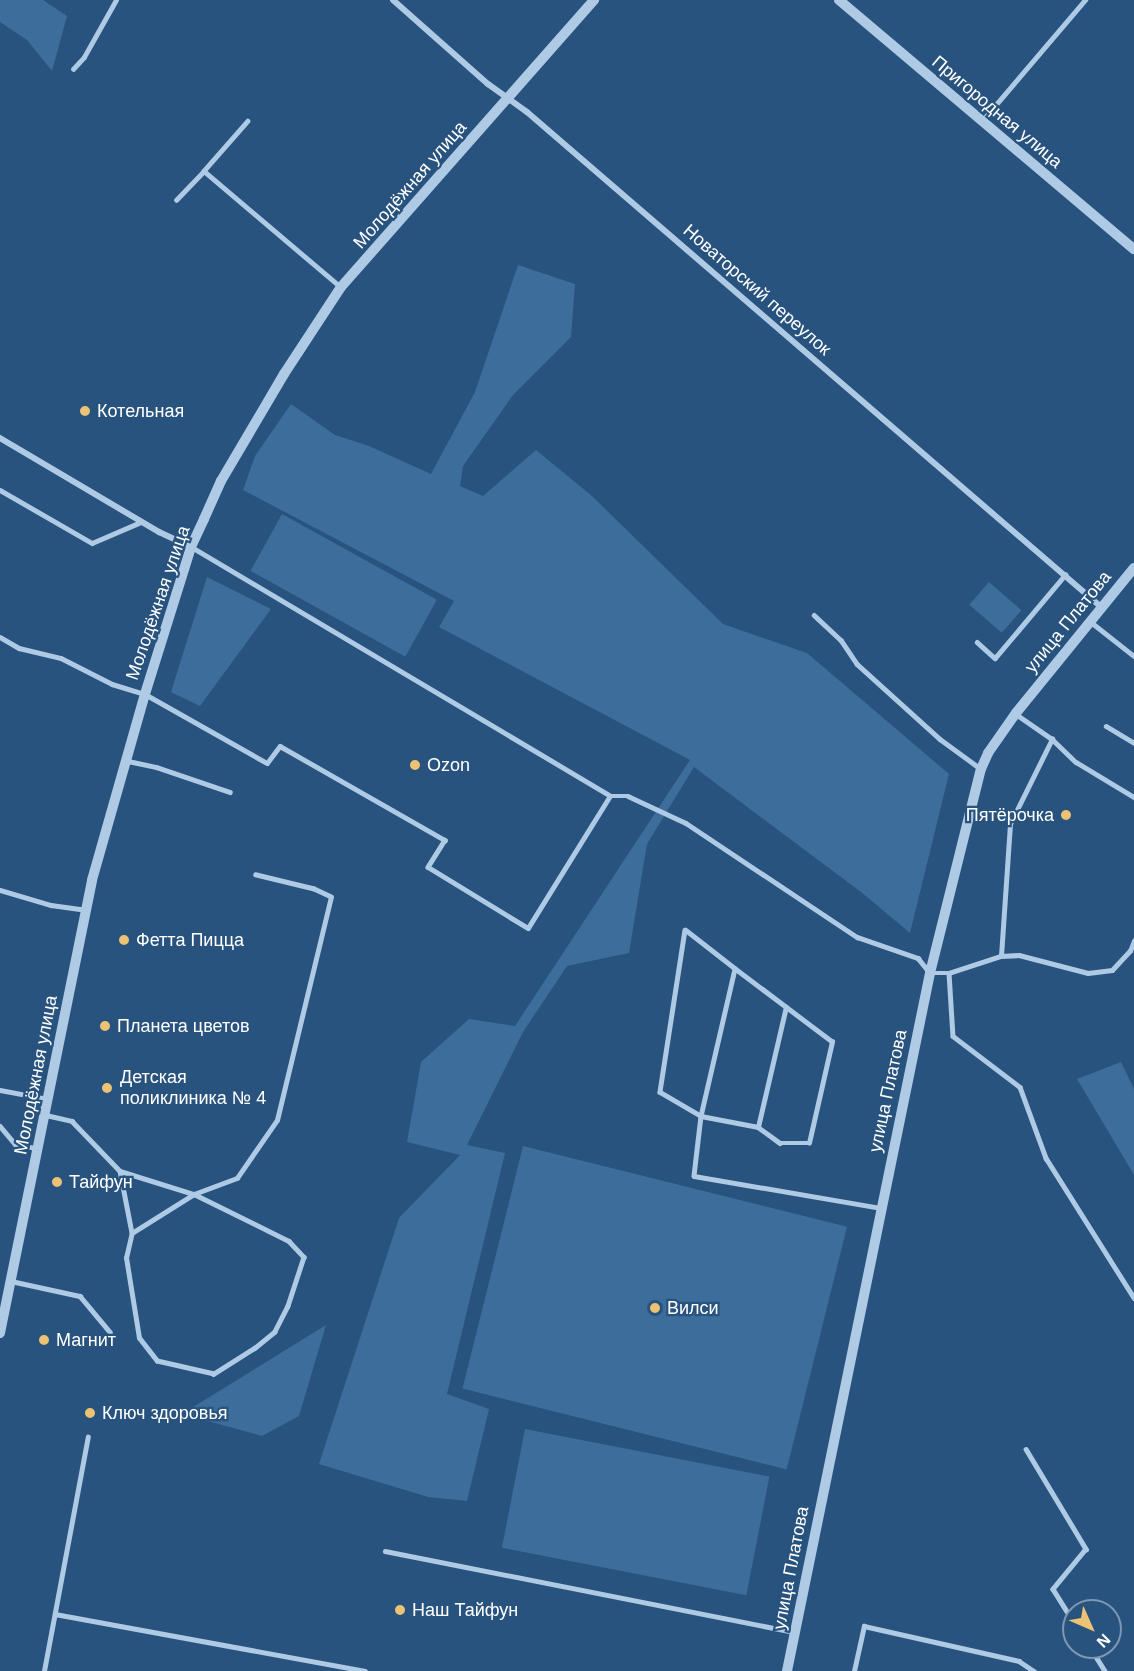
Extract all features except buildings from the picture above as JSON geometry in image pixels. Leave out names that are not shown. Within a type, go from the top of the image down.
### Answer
[{"type":"street","name":"Новаторский переулок","points":[[393,0],[488,84],[509,97],[1100,606]]},
{"type":"street","name":"Молодёжная улица","points":[[0,1333],[86,910],[145,694],[191,547],[221,481],[284,374],[341,287],[594,0]]},
{"type":"street","name":"Пригородная улица","points":[[839,0],[1134,249]]},
{"type":"street","points":[[0,438],[141,522],[191,547]]},
{"type":"street","name":"улица Платова","points":[[787,1671],[930,973],[981,769],[988,753],[1016,713],[1088,620],[1134,568]]},
{"type":"lane","points":[[73,69],[84,57],[116,0]]},
{"type":"lane","points":[[982,121],[1085,0]]},
{"type":"lane","points":[[176,200],[248,121]]},
{"type":"lane","points":[[204,171],[341,287]]},
{"type":"lane","points":[[0,490],[92,543],[141,522]]},
{"type":"lane","points":[[191,547],[610,796],[628,796],[686,823],[857,937],[918,958],[930,973],[949,973],[1001,956],[1019,955],[1088,973],[1112,970],[1130,951],[1134,941]]},
{"type":"lane","points":[[977,642],[995,658],[1065,575]]},
{"type":"lane","points":[[814,615],[841,640],[857,664],[940,739],[981,769]]},
{"type":"lane","points":[[1088,620],[1134,656]]},
{"type":"lane","points":[[0,637],[19,648],[61,658],[112,684],[145,694],[267,763],[280,746],[445,840],[428,867],[528,928],[610,796]]},
{"type":"lane","points":[[1016,713],[1052,739],[1076,762],[1134,797]]},
{"type":"lane","points":[[1106,726],[1134,742]]},
{"type":"lane","points":[[1001,956],[1010,824],[1052,739]]},
{"type":"lane","points":[[128,760],[230,792]]},
{"type":"lane","points":[[132,1233],[194,1194],[237,1178],[277,1120],[331,897],[314,889],[256,875]]},
{"type":"lane","points":[[0,890],[51,905],[86,910]]},
{"type":"lane","points":[[685,930],[735,969],[832,1042],[809,1143],[780,1143],[758,1127],[701,1116],[660,1092],[685,930]]},
{"type":"lane","points":[[735,969],[701,1116],[694,1176],[881,1208]]},
{"type":"lane","points":[[949,973],[953,1036],[1020,1088],[1046,1158],[1134,1298]]},
{"type":"lane","points":[[758,1127],[786,1006]]},
{"type":"lane","points":[[0,1090],[48,1099]]},
{"type":"lane","points":[[46,1115],[72,1121],[120,1171],[194,1194],[289,1241],[304,1257],[288,1306],[275,1332],[255,1348],[214,1374],[157,1361],[139,1338],[126,1258],[132,1233],[120,1171]]},
{"type":"lane","points":[[0,1126],[15,1144],[38,1149]]},
{"type":"lane","points":[[11,1281],[80,1296],[110,1332]]},
{"type":"lane","points":[[44,1671],[88,1437]]},
{"type":"lane","points":[[1026,1449],[1086,1549],[1053,1589],[1062,1603]]},
{"type":"lane","points":[[385,1551],[795,1632]]},
{"type":"lane","points":[[55,1614],[365,1671]]},
{"type":"lane","points":[[854,1671],[864,1626],[1019,1661],[1034,1671]]},
{"type":"shaded area","points":[[0,0],[43,0],[67,16],[52,71],[27,40],[0,22]]},
{"type":"shaded area","points":[[518,265],[575,284],[571,337],[513,395],[463,466],[460,486],[483,496],[536,450],[592,496],[723,624],[807,653],[949,774],[910,933],[861,892],[694,767],[647,844],[629,953],[567,966],[523,1032],[467,1145],[505,1153],[447,1394],[489,1409],[467,1501],[428,1497],[319,1464],[399,1218],[460,1155],[407,1142],[421,1062],[469,1019],[515,1026],[690,760],[439,627],[454,601],[243,490],[255,456],[291,404],[335,435],[369,446],[431,474],[475,392]]},
{"type":"shaded area","points":[[282,514],[437,600],[405,657],[250,571]]},
{"type":"shaded area","points":[[207,577],[271,609],[200,706],[171,692]]},
{"type":"shaded area","points":[[989,582],[1021,610],[1002,633],[969,605]]},
{"type":"shaded area","points":[[1121,1062],[1134,1089],[1134,1175],[1077,1079]]},
{"type":"shaded area","name":"Вилси","points":[[523,1146],[847,1227],[787,1469],[463,1389]]},
{"type":"shaded area","points":[[326,1325],[299,1416],[262,1436],[182,1414]]},
{"type":"shaded area","points":[[525,1429],[769,1477],[746,1595],[502,1548]]},
{"type":"place","name":"Котельная","points":[[85,411]]},
{"type":"place","name":"Ozon","points":[[415,765]]},
{"type":"place","name":"Пятёрочка","points":[[1066,815]]},
{"type":"place","name":"Фетта Пицца","points":[[124,940]]},
{"type":"place","name":"Планета цветов","points":[[105,1026]]},
{"type":"place","name":"Детская поликлиника № 4","points":[[107,1088]]},
{"type":"place","name":"Тайфун","points":[[57,1182]]},
{"type":"place","name":"Вилси","points":[[655,1308]]},
{"type":"place","name":"Магнит","points":[[44,1340]]},
{"type":"place","name":"Ключ здоровья","points":[[90,1413]]},
{"type":"place","name":"Наш Тайфун","points":[[400,1610]]}]
